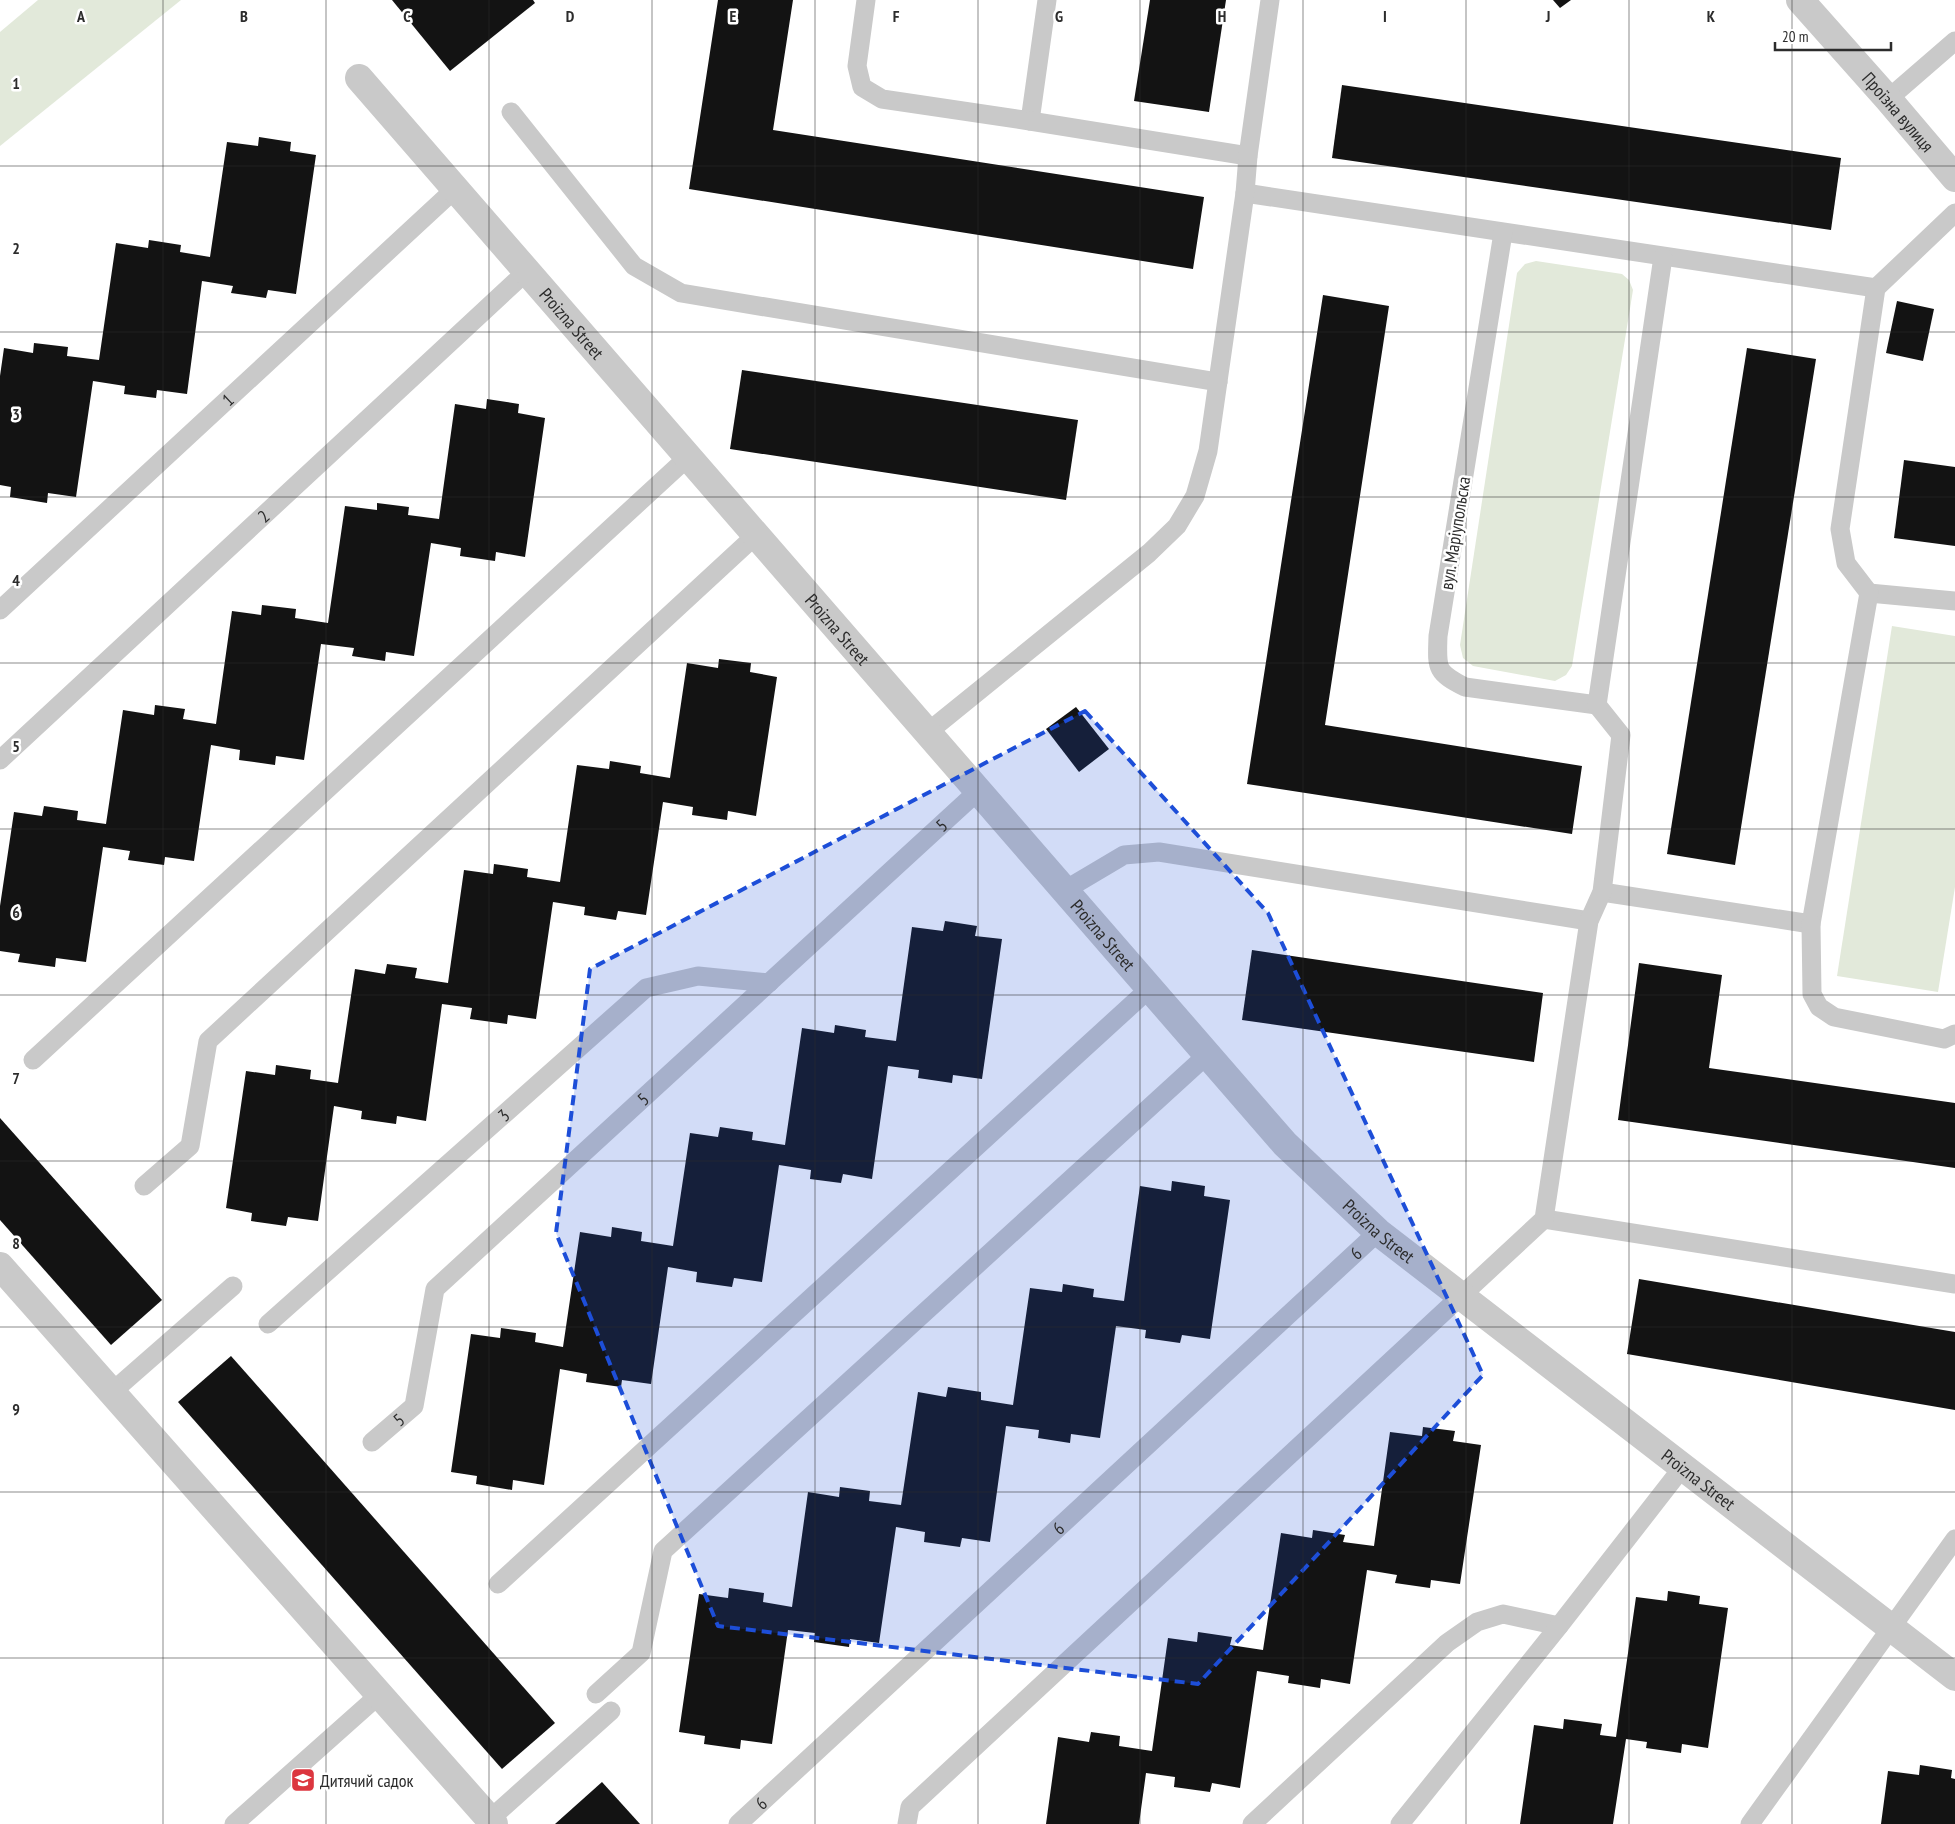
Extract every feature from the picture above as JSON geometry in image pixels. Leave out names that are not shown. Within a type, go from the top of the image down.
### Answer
[{"type":"street","name":"Проїзна вулиця","points":[[1800,0],[1955,178]]},
{"type":"street","name":"Proizna Street","points":[[359,78],[1285,1144],[1378,1232],[1955,1677]]},
{"type":"street","points":[[0,1266],[492,1822]]},
{"type":"lane","points":[[866,0],[857,66],[862,87],[882,99],[1248,156]]},
{"type":"lane","points":[[1030,121],[1047,0]]},
{"type":"lane","points":[[928,732],[1149,553],[1177,526],[1195,496],[1208,451],[1245,194],[1248,156],[1270,0]]},
{"type":"lane","points":[[1888,99],[1955,41]]},
{"type":"lane","points":[[511,112],[634,266],[681,293],[1218,382]]},
{"type":"lane","name":"1","points":[[0,610],[455,189]]},
{"type":"lane","points":[[1245,194],[1503,234],[1876,288]]},
{"type":"lane","points":[[1955,214],[1876,288],[1840,529],[1846,563],[1869,593],[1955,601]]},
{"type":"lane","name":"вул. Маріупольска","points":[[1503,234],[1438,636],[1437,662],[1445,677],[1465,687],[1597,705]]},
{"type":"lane","points":[[907,1824],[910,1807],[1544,1218],[1589,920],[1602,892],[1620,735],[1597,705],[1662,257]]},
{"type":"lane","name":"2","points":[[0,760],[526,271]]},
{"type":"lane","points":[[33,1060],[688,457]]},
{"type":"lane","points":[[144,1186],[190,1146],[208,1041],[756,535]]},
{"type":"lane","points":[[1869,593],[1811,924],[1812,994],[1819,1007],[1834,1017],[1944,1039],[1955,1034]]},
{"type":"lane","name":"5","points":[[372,1442],[414,1406],[435,1289],[978,791]]},
{"type":"lane","points":[[1065,890],[1124,855],[1159,852],[1589,920]]},
{"type":"lane","points":[[1602,892],[1811,924]]},
{"type":"lane","name":"3","points":[[268,1324],[646,988],[698,976],[769,983]]},
{"type":"lane","points":[[498,1584],[1150,988]]},
{"type":"lane","points":[[596,1694],[641,1653],[663,1551],[1208,1054]]},
{"type":"lane","points":[[1544,1218],[1955,1284]]},
{"type":"lane","name":"6","points":[[738,1824],[1378,1232]]},
{"type":"lane","points":[[112,1392],[233,1286]]},
{"type":"lane","points":[[1400,1824],[1559,1626],[1682,1468]]},
{"type":"lane","points":[[1750,1824],[1955,1539]]},
{"type":"lane","points":[[1252,1824],[1447,1643],[1477,1622],[1503,1614],[1559,1626]]},
{"type":"lane","points":[[234,1824],[254,1818],[379,1695]]},
{"type":"lane","points":[[492,1822],[611,1711]]},
{"type":"highlighted area","points":[[1085,711],[1268,913],[1483,1375],[1198,1684],[718,1626],[556,1233],[590,969]]},
{"type":"green space","points":[[38,0],[181,0],[0,146],[0,32]]},
{"type":"green space","points":[[1536,261],[1622,274],[1629,280],[1633,290],[1572,666],[1566,675],[1555,681],[1473,666],[1463,658],[1460,645],[1517,273],[1525,264]]},
{"type":"green space","points":[[1892,626],[1955,636],[1955,887],[1938,992],[1837,976]]},
{"type":"building","points":[[392,0],[533,0],[535,3],[450,71]]},
{"type":"building","points":[[718,0],[793,0],[773,130],[1204,197],[1193,269],[689,189]]},
{"type":"building","points":[[1150,0],[1226,0],[1209,112],[1134,101]]},
{"type":"building","points":[[1553,0],[1571,0],[1560,8]]},
{"type":"building","points":[[1342,85],[1841,158],[1831,230],[1332,158]]},
{"type":"building","points":[[259,137],[291,142],[290,151],[316,155],[296,294],[268,290],[266,298],[231,293],[233,286],[202,281],[187,394],[157,390],[156,398],[124,394],[125,386],[93,381],[76,497],[48,493],[47,503],[10,497],[11,487],[0,485],[0,376],[4,348],[33,353],[34,343],[68,347],[67,356],[99,360],[116,243],[148,248],[149,240],[181,245],[180,252],[210,257],[227,142],[258,146]]},
{"type":"building","points":[[1323,295],[1389,306],[1325,725],[1582,766],[1572,834],[1247,784]]},
{"type":"building","points":[[1897,301],[1934,309],[1923,361],[1886,353]]},
{"type":"building","points":[[1747,348],[1816,359],[1735,865],[1667,854]]},
{"type":"building","points":[[742,370],[1078,420],[1066,500],[730,449]]},
{"type":"building","points":[[487,399],[519,404],[518,413],[545,418],[525,557],[496,552],[495,561],[460,556],[461,548],[431,543],[414,656],[386,652],[385,661],[352,656],[354,648],[321,644],[304,760],[276,756],[275,765],[239,760],[240,750],[211,745],[194,861],[165,857],[164,865],[128,860],[130,851],[103,847],[86,962],[56,958],[55,967],[18,962],[20,954],[0,951],[0,906],[14,812],[42,816],[44,806],[78,811],[77,820],[106,824],[123,710],[154,715],[155,705],[185,709],[183,719],[216,724],[232,611],[261,615],[262,605],[296,609],[295,618],[328,623],[345,506],[377,510],[377,503],[409,507],[408,515],[439,519],[455,404],[486,409]]},
{"type":"building","points":[[1904,460],[1955,467],[1955,546],[1894,538]]},
{"type":"building","points":[[719,659],[751,663],[750,672],[777,677],[756,816],[728,811],[727,820],[692,815],[693,807],[663,802],[646,915],[618,911],[616,920],[584,915],[585,907],[553,902],[536,1019],[508,1015],[507,1024],[470,1019],[472,1008],[442,1004],[426,1121],[397,1116],[396,1124],[361,1119],[362,1111],[334,1106],[318,1221],[288,1217],[286,1226],[251,1221],[252,1213],[226,1208],[246,1071],[275,1075],[276,1065],[311,1070],[310,1079],[338,1083],[355,969],[385,974],[387,964],[417,968],[415,978],[448,983],[464,870],[493,874],[494,864],[528,869],[527,877],[560,882],[577,765],[609,769],[610,761],[641,766],[640,773],[670,778],[687,663],[718,668]]},
{"type":"building","points":[[1076,707],[1109,749],[1079,772],[1046,729]]},
{"type":"building","points":[[945,921],[977,926],[975,936],[1002,939],[982,1079],[953,1075],[952,1083],[918,1078],[919,1070],[888,1066],[872,1179],[843,1174],[841,1183],[810,1179],[811,1170],[779,1165],[762,1282],[734,1278],[732,1287],[696,1282],[697,1272],[668,1267],[651,1384],[622,1380],[621,1387],[586,1382],[587,1374],[560,1369],[544,1485],[513,1480],[512,1490],[476,1484],[477,1476],[451,1472],[471,1334],[500,1338],[501,1328],[536,1333],[535,1342],[563,1347],[580,1232],[611,1237],[612,1227],[642,1232],[641,1241],[673,1246],[690,1133],[718,1137],[720,1127],[753,1132],[752,1140],[785,1145],[802,1028],[834,1033],[835,1025],[866,1030],[865,1037],[896,1041],[912,927],[943,931]]},
{"type":"building","points":[[1252,950],[1543,993],[1534,1062],[1242,1020]]},
{"type":"building","points":[[1639,963],[1722,975],[1709,1068],[1955,1103],[1955,1168],[1618,1120]]},
{"type":"building","points":[[0,1118],[162,1300],[111,1345],[0,1220]]},
{"type":"building","points":[[1172,1181],[1205,1186],[1204,1196],[1230,1200],[1210,1339],[1182,1335],[1180,1343],[1145,1338],[1146,1330],[1116,1326],[1100,1438],[1071,1434],[1070,1443],[1038,1438],[1039,1430],[1006,1426],[990,1542],[962,1538],[960,1547],[924,1542],[925,1532],[896,1527],[879,1643],[850,1639],[849,1647],[814,1642],[815,1633],[788,1630],[772,1744],[741,1740],[740,1749],[704,1744],[705,1736],[679,1732],[699,1594],[728,1598],[729,1588],[764,1593],[763,1602],[792,1607],[808,1492],[839,1497],[840,1487],[870,1491],[869,1501],[901,1505],[918,1392],[946,1397],[948,1387],[981,1392],[981,1400],[1013,1405],[1030,1288],[1062,1292],[1063,1284],[1094,1289],[1093,1297],[1124,1301],[1140,1186],[1171,1191]]},
{"type":"building","points":[[1639,1279],[1955,1332],[1955,1410],[1627,1354]]},
{"type":"building","points":[[231,1356],[555,1723],[502,1769],[178,1402]]},
{"type":"building","points":[[1423,1427],[1455,1431],[1453,1441],[1481,1445],[1460,1584],[1431,1580],[1430,1588],[1395,1583],[1397,1575],[1367,1570],[1350,1684],[1321,1679],[1320,1688],[1288,1683],[1289,1676],[1257,1671],[1240,1788],[1212,1783],[1210,1792],[1174,1787],[1175,1777],[1146,1773],[1139,1824],[1046,1824],[1058,1737],[1089,1742],[1091,1732],[1120,1736],[1119,1746],[1152,1751],[1168,1638],[1197,1642],[1198,1632],[1232,1637],[1230,1645],[1263,1650],[1281,1533],[1312,1538],[1313,1530],[1345,1535],[1343,1542],[1374,1546],[1390,1432],[1422,1436]]},
{"type":"building","points":[[1668,1591],[1700,1596],[1699,1604],[1728,1608],[1708,1748],[1682,1744],[1681,1753],[1646,1748],[1647,1742],[1626,1739],[1613,1824],[1520,1824],[1534,1725],[1563,1729],[1564,1719],[1602,1724],[1600,1735],[1616,1737],[1636,1597],[1667,1601]]},
{"type":"building","points":[[1920,1765],[1952,1770],[1951,1778],[1955,1779],[1955,1824],[1881,1824],[1888,1771],[1919,1775]]},
{"type":"building","points":[[602,1782],[640,1824],[555,1824]]},
{"type":"place","name":"Дитячий садок","points":[[303,1780]]}]
